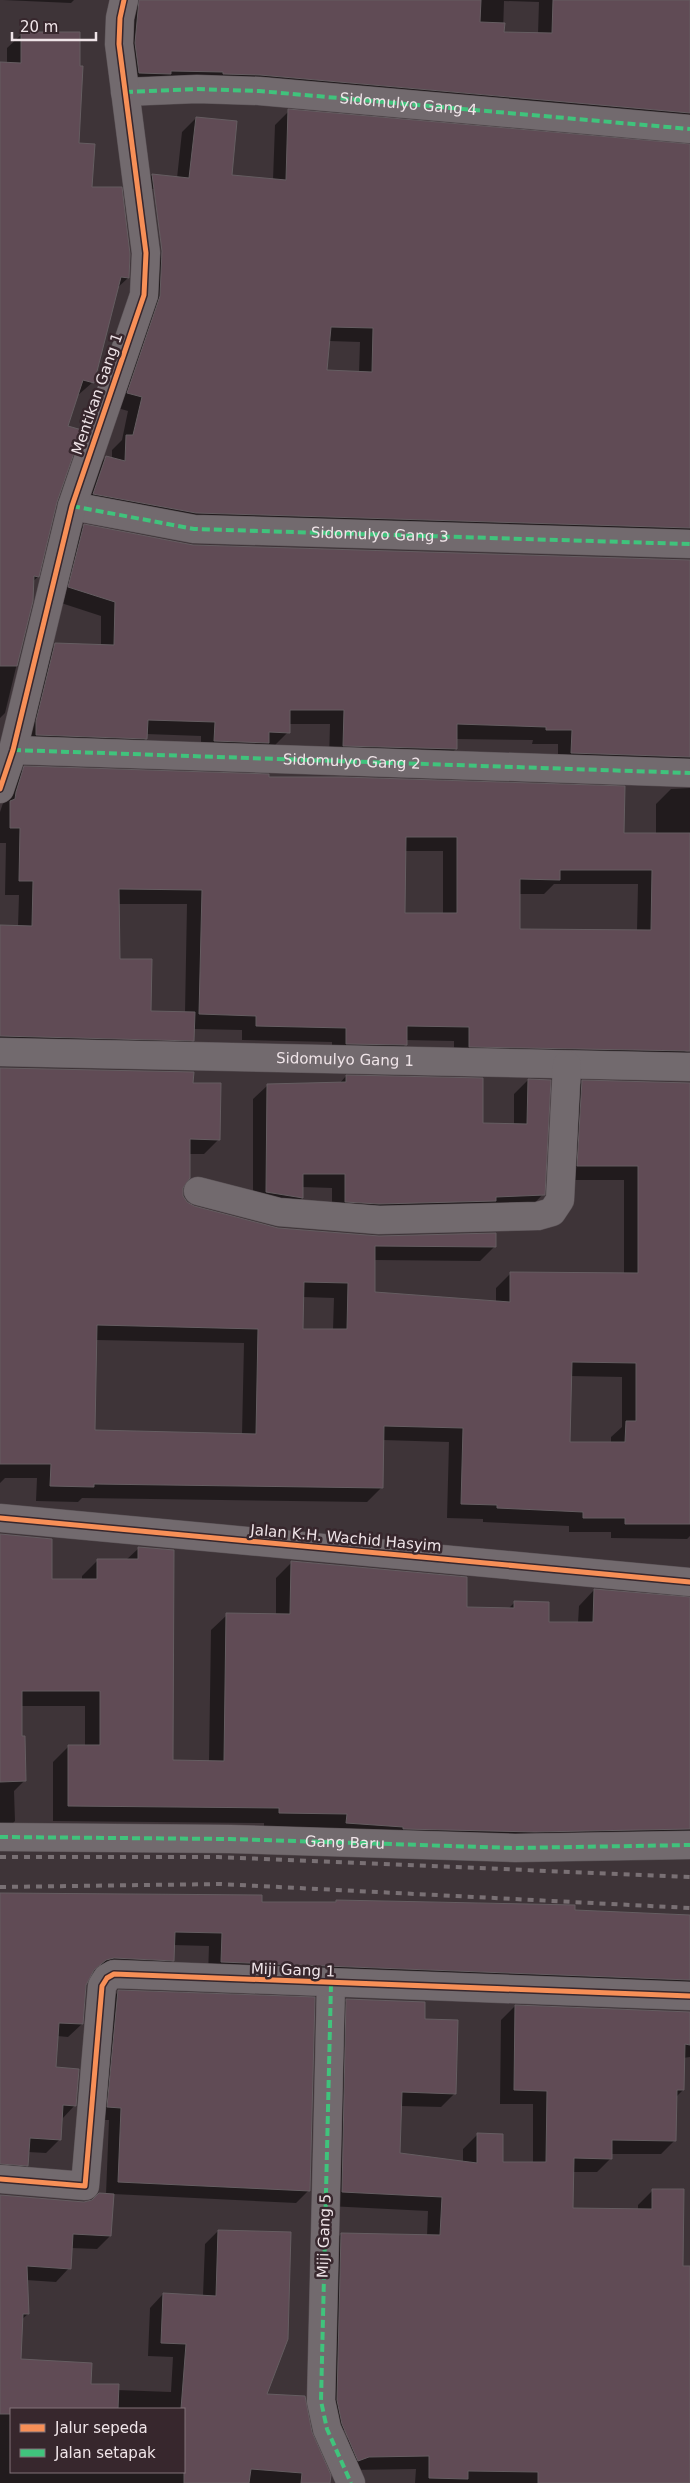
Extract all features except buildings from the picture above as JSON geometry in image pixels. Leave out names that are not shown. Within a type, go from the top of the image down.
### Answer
[{"type":"street","name":"Mentikan Gang 1","points":[[0,789],[13,750],[72,506],[144,295],[146,253],[119,44],[120,18],[124,0]]},
{"type":"street","name":"Sidomulyo Gang 4","points":[[125,92],[197,89],[259,91],[690,129]]},
{"type":"street","name":"Sidomulyo Gang 3","points":[[72,506],[194,529],[690,544]]},
{"type":"street","name":"Sidomulyo Gang 2","points":[[13,750],[690,773]]},
{"type":"street","name":"Sidomulyo Gang 1","points":[[0,1052],[690,1067]]},
{"type":"street","points":[[198,1192],[279,1212],[379,1220],[538,1216],[552,1212],[560,1200],[566,1065]]},
{"type":"street","name":"Jalan K.H. Wachid Hasyim","points":[[0,1518],[690,1582]]},
{"type":"street","name":"Gang Baru","points":[[0,1837],[230,1839],[515,1848],[690,1844]]},
{"type":"street","name":"Miji Gang 1","points":[[0,2179],[85,2186],[102,1986],[107,1978],[114,1974],[331,1984],[690,1996]]},
{"type":"street","name":"Miji Gang 5","points":[[331,1984],[321,2401],[327,2429],[351,2483]]},
{"type":"railway","points":[[0,1857],[218,1857],[690,1877]]},
{"type":"railway","points":[[0,1887],[220,1884],[690,1908]]},
{"type":"marked path","points":[[125,92],[197,89],[259,91],[690,129]]},
{"type":"marked path","points":[[72,506],[194,529],[690,544]]},
{"type":"marked path","points":[[13,750],[690,773]]},
{"type":"marked path","points":[[0,1837],[230,1839],[515,1848],[690,1845]]},
{"type":"marked path","points":[[331,1984],[321,2401],[327,2429],[351,2483]]},
{"type":"cycle path","points":[[0,789],[13,750],[72,506],[144,295],[146,253],[119,44],[120,18],[124,0]]},
{"type":"cycle path","points":[[0,1518],[690,1582]]},
{"type":"cycle path","points":[[0,2179],[85,2186],[102,1986],[107,1978],[114,1974],[690,1996]]}]
